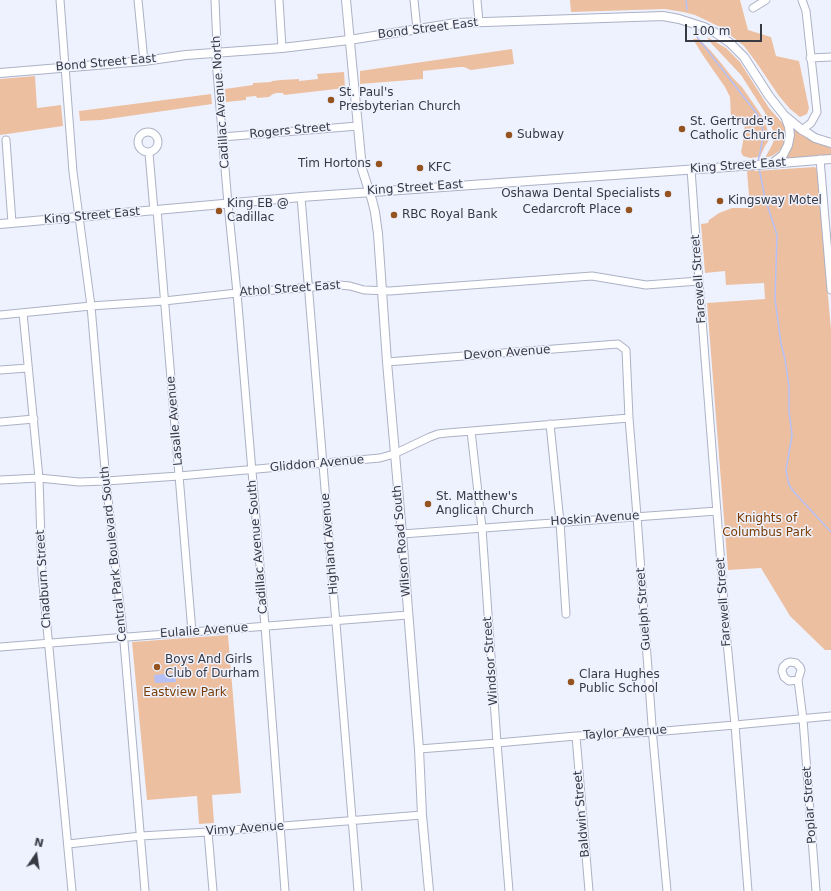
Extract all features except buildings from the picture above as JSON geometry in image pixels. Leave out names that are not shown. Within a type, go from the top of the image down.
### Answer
[{"type":"main road","name":"Wilson Road South","points":[[346,0],[362,169],[370,192],[377,227],[429,891]]},
{"type":"main road","name":"Bond Street East","points":[[0,73],[144,61],[186,55],[282,48],[349,40],[456,23],[663,16],[679,19],[704,27],[730,43],[744,57],[769,96],[784,115],[802,130],[815,138],[831,143]]},
{"type":"main road","points":[[769,164],[783,155],[788,145],[790,134],[784,115]]},
{"type":"main road","name":"King Street East","points":[[0,224],[301,197],[831,159]]},
{"type":"street","name":"Central Park Boulevard South","points":[[60,0],[73,172],[91,306],[106,481],[123,637],[145,891]]},
{"type":"street","points":[[138,0],[144,61]]},
{"type":"street","name":"Cadillac Avenue North","points":[[215,0],[216,60],[228,204]]},
{"type":"street","points":[[279,0],[282,48]]},
{"type":"street","points":[[414,0],[417,29]]},
{"type":"street","points":[[477,0],[479,22]]},
{"type":"street","points":[[753,8],[766,0]]},
{"type":"street","points":[[802,0],[805,10],[817,112],[811,123],[802,130]]},
{"type":"street","points":[[810,58],[831,57]]},
{"type":"street","points":[[0,67],[0,73]]},
{"type":"street","name":"Rogers Street","points":[[222,137],[358,126]]},
{"type":"street","points":[[6,140],[12,223]]},
{"type":"street","name":"Lasalle Avenue","points":[[149,153],[164,301],[192,632]]},
{"type":"street","points":[[820,159],[828,230],[831,290]]},
{"type":"street","name":"Farewell Street","points":[[691,169],[727,642],[748,891]]},
{"type":"street","name":"Highland Avenue","points":[[301,197],[358,891]]},
{"type":"street","name":"Cadillac Avenue South","points":[[228,204],[252,470],[285,891]]},
{"type":"street","name":"Athol Street East","points":[[0,315],[91,306],[164,301],[237,293],[345,285],[364,290],[390,291],[592,276],[646,285],[699,281]]},
{"type":"street","name":"Chadburn Street","points":[[23,313],[39,478],[42,574],[72,891]]},
{"type":"street","name":"Devon Avenue","points":[[387,362],[618,344],[626,350]]},
{"type":"street","name":"Guelph Street","points":[[626,350],[629,418],[638,516],[653,732],[667,891]]},
{"type":"street","points":[[0,370],[28,368]]},
{"type":"street","name":"Gliddon Avenue","points":[[0,480],[39,478],[79,482],[106,481],[252,470],[380,458],[394,454],[438,434],[629,418]]},
{"type":"street","points":[[0,422],[34,419]]},
{"type":"street","points":[[550,424],[560,522],[566,614]]},
{"type":"street","name":"Windsor Street","points":[[471,431],[482,528],[509,891]]},
{"type":"street","name":"Hoskin Avenue","points":[[402,534],[717,511]]},
{"type":"street","name":"Eulalie Avenue","points":[[0,647],[408,615]]},
{"type":"street","name":"Poplar Street","points":[[798,680],[803,719],[816,891]]},
{"type":"street","name":"Taylor Avenue","points":[[419,749],[576,736],[653,732],[831,716]]},
{"type":"street","name":"Baldwin Street","points":[[576,736],[588,891]]},
{"type":"street","name":"Vimy Avenue","points":[[68,844],[141,836],[422,815]]},
{"type":"street","points":[[208,832],[213,891]]},
{"type":"green space","points":[[570,0],[740,0],[748,30],[771,37],[776,56],[799,61],[809,108],[807,114],[800,117],[790,109],[779,96],[744,46],[720,27],[695,15],[665,9],[571,12]]},
{"type":"green space","points":[[707,37],[726,48],[740,62],[769,108],[785,126],[786,133],[783,147],[772,156],[765,158],[774,140],[773,131],[764,111],[741,75]]},
{"type":"green space","points":[[693,39],[699,39],[710,50],[742,87],[762,116],[767,128],[769,140],[760,157],[750,158],[743,156],[741,152],[745,124],[731,118],[730,97]]},
{"type":"green space","points":[[512,49],[514,64],[471,70],[460,67],[423,71],[423,79],[360,84],[360,71]]},
{"type":"green space","points":[[344,72],[345,88],[284,95],[283,93],[277,93],[269,97],[246,97],[246,100],[226,102],[225,89],[253,85],[253,83],[281,80],[299,79],[299,81],[318,79],[317,74]]},
{"type":"green space","points":[[35,76],[37,108],[61,105],[63,126],[0,135],[0,79]]},
{"type":"green space","points":[[211,94],[212,104],[101,120],[80,121],[79,111]]},
{"type":"green space","points":[[792,126],[831,147],[831,155],[786,157],[794,138],[794,130]]},
{"type":"green space","name":"Knights of Columbus Park","points":[[815,167],[817,170],[831,330],[831,650],[825,650],[790,616],[761,568],[728,570],[707,303],[765,299],[764,283],[726,285],[725,271],[705,273],[701,224],[708,223],[709,220],[719,213],[732,208],[750,208],[747,171]]},
{"type":"green space","name":"Eastview Park","points":[[228,635],[241,793],[212,795],[214,823],[199,824],[197,796],[147,800],[132,642]]},
{"type":"water","points":[[175,673],[176,682],[155,683],[154,675]]},
{"type":"waterway","points":[[686,0],[687,10]]},
{"type":"waterway","points":[[697,37],[757,114],[764,132],[758,163]]},
{"type":"waterway","points":[[759,168],[765,198],[777,235],[775,299],[789,387],[789,411],[792,435],[786,470],[789,485],[794,492],[831,532]]},
{"type":"place","name":"St. Paul's Presbyterian Church","points":[[331,100]]},
{"type":"place","name":"St. Gertrude's Catholic Church","points":[[682,129]]},
{"type":"place","name":"Subway","points":[[509,135]]},
{"type":"place","name":"Tim Hortons","points":[[379,164]]},
{"type":"place","name":"KFC","points":[[420,168]]},
{"type":"place","name":"Oshawa Dental Specialists","points":[[668,194]]},
{"type":"place","name":"Kingsway Motel","points":[[720,201]]},
{"type":"place","name":"Cedarcroft Place","points":[[629,210]]},
{"type":"place","name":"King EB @ Cadillac","points":[[219,211]]},
{"type":"place","name":"RBC Royal Bank","points":[[394,215]]},
{"type":"place","name":"St. Matthew's Anglican Church","points":[[428,504]]},
{"type":"place","name":"Boys And Girls Club of Durham","points":[[157,667]]},
{"type":"place","name":"Clara Hughes Public School","points":[[571,682]]}]
